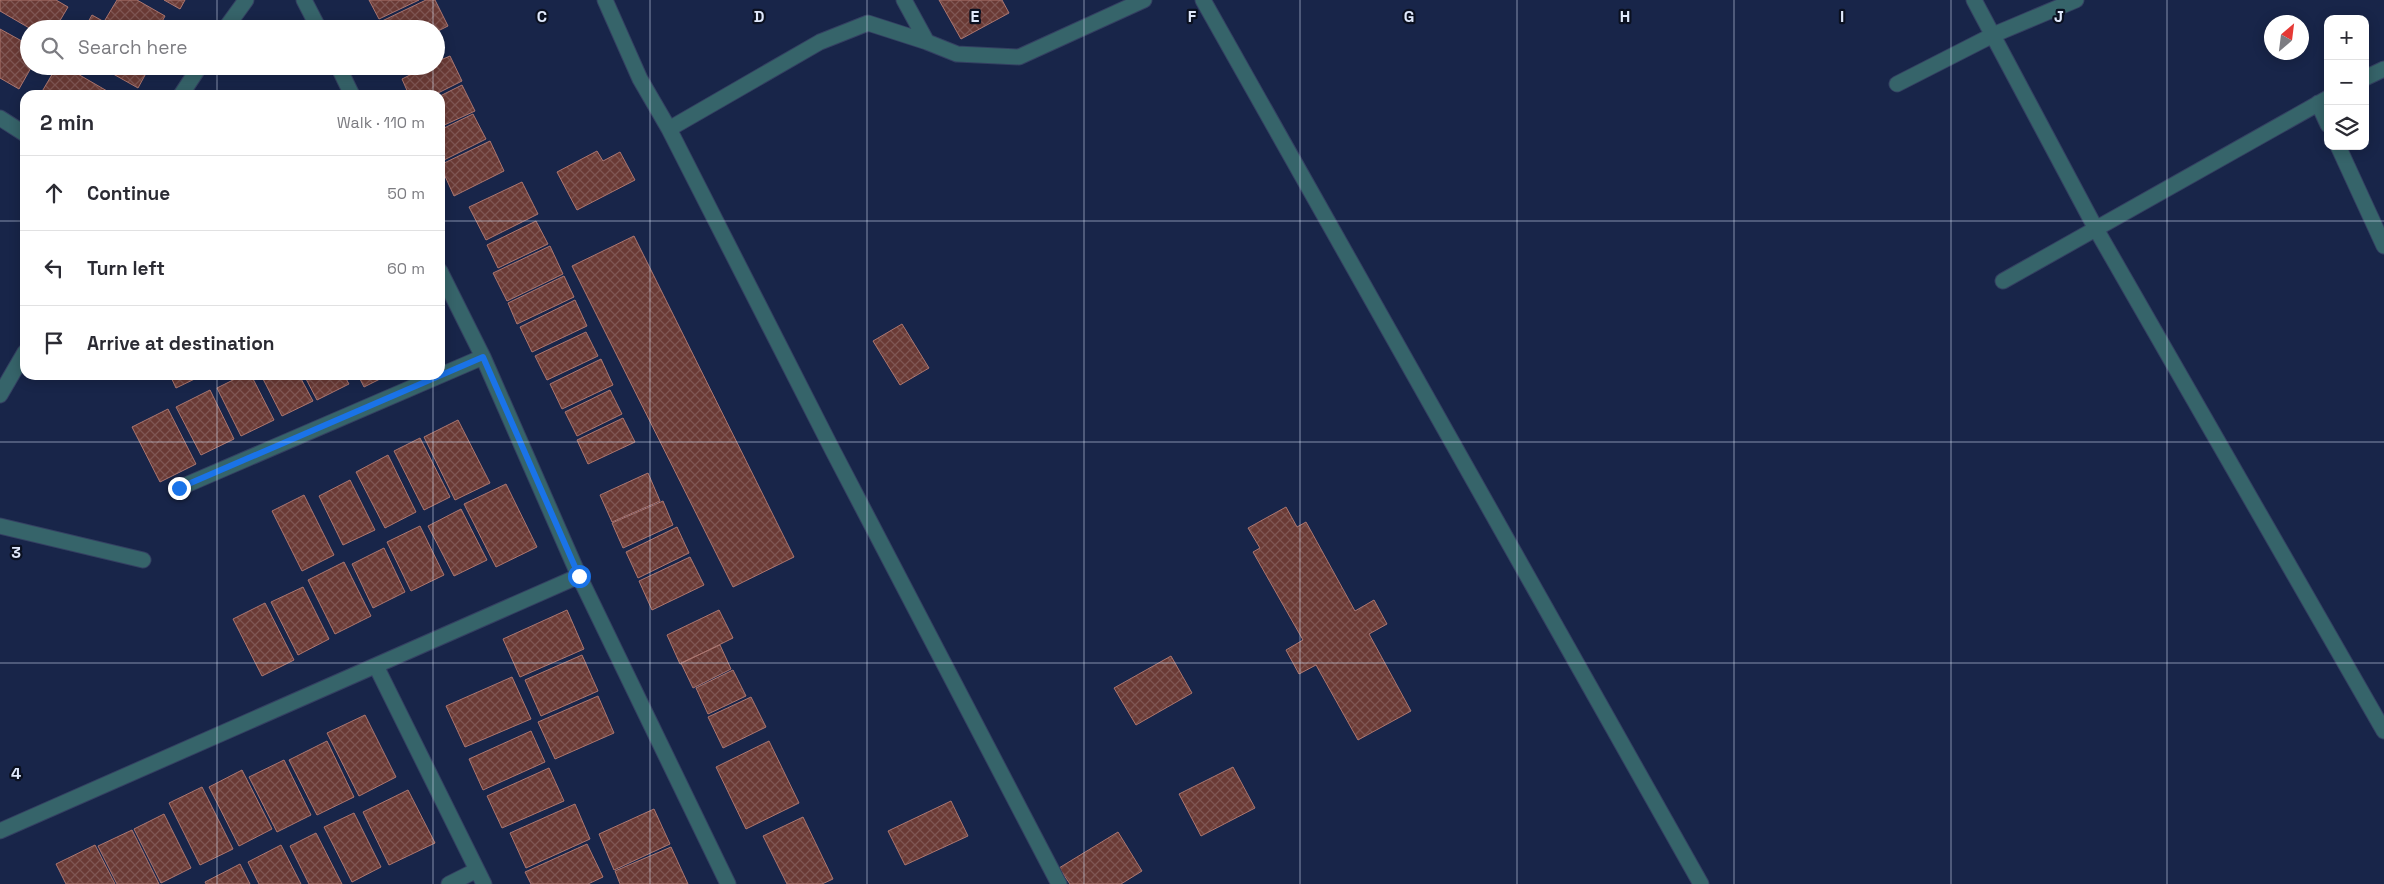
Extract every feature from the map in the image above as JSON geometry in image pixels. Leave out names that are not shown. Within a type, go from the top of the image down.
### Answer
[{"type":"street","points":[[232,20],[246,0]]},
{"type":"street","points":[[304,0],[314,20]]},
{"type":"street","points":[[605,0],[640,79],[670,129],[833,451],[1059,884]]},
{"type":"street","points":[[904,0],[927,42]]},
{"type":"street","points":[[670,129],[820,42],[868,23],[958,54],[1019,56],[1144,0]]},
{"type":"street","points":[[1203,0],[1701,884]]},
{"type":"street","points":[[1974,0],[2096,229],[2384,731]]},
{"type":"street","points":[[1897,84],[1993,35],[2076,0]]},
{"type":"street","points":[[2369,76],[2384,68]]},
{"type":"street","points":[[184,90],[194,75]]},
{"type":"street","points":[[342,75],[350,90]]},
{"type":"street","points":[[2003,281],[2323,101]]},
{"type":"street","points":[[0,118],[20,131]]},
{"type":"street","points":[[2340,150],[2384,246]]},
{"type":"street","points":[[445,281],[483,357],[579,576],[728,884]]},
{"type":"street","points":[[445,373],[483,357]]},
{"type":"street","points":[[0,395],[20,361]]},
{"type":"street","points":[[179,488],[430,380]]},
{"type":"street","points":[[0,526],[143,560]]},
{"type":"street","points":[[0,831],[579,576]]},
{"type":"street","points":[[376,666],[480,877],[448,884]]},
{"type":"building","points":[[0,0],[56,0],[68,7],[60,20],[20,20],[20,23],[0,11]]},
{"type":"building","points":[[117,0],[137,0],[165,16],[163,20],[105,20]]},
{"type":"building","points":[[164,0],[185,0],[180,9]]},
{"type":"building","points":[[369,0],[419,0],[379,19]]},
{"type":"building","points":[[426,0],[435,0],[445,20],[384,20]]},
{"type":"building","points":[[939,0],[1002,0],[1009,13],[961,39]]},
{"type":"building","points":[[92,15],[101,20],[89,20]]},
{"type":"building","points":[[0,29],[20,40],[20,75],[27,75],[19,89],[0,78]]},
{"type":"building","points":[[450,56],[462,81],[444,90],[407,90],[402,79],[410,75],[445,75],[445,58]]},
{"type":"building","points":[[52,75],[80,75],[105,90],[43,90]]},
{"type":"building","points":[[115,75],[145,75],[138,88]]},
{"type":"building","points":[[462,85],[475,111],[445,125],[445,94]]},
{"type":"building","points":[[473,114],[486,139],[445,160],[445,128]]},
{"type":"building","points":[[490,141],[504,171],[454,196],[445,176],[445,163]]},
{"type":"building","points":[[597,151],[603,161],[620,152],[635,180],[577,210],[557,172]]},
{"type":"building","points":[[522,182],[538,214],[486,240],[469,207]]},
{"type":"building","points":[[536,221],[548,244],[498,268],[487,245]]},
{"type":"building","points":[[634,236],[794,557],[733,587],[572,266]]},
{"type":"building","points":[[550,246],[563,274],[507,301],[493,273]]},
{"type":"building","points":[[564,276],[574,297],[517,324],[508,303]]},
{"type":"building","points":[[575,300],[587,326],[532,352],[520,327]]},
{"type":"building","points":[[902,324],[929,368],[900,385],[873,341]]},
{"type":"building","points":[[586,332],[598,356],[547,380],[535,356]]},
{"type":"building","points":[[601,359],[613,385],[562,409],[550,384]]},
{"type":"building","points":[[172,380],[193,380],[176,388]]},
{"type":"building","points":[[233,380],[254,380],[274,420],[241,436],[217,388]]},
{"type":"building","points":[[264,380],[302,380],[313,401],[282,416]]},
{"type":"building","points":[[307,380],[347,380],[349,384],[317,400]]},
{"type":"building","points":[[360,380],[378,380],[364,387]]},
{"type":"building","points":[[210,390],[234,439],[201,455],[176,407]]},
{"type":"building","points":[[610,390],[622,414],[577,436],[565,412]]},
{"type":"building","points":[[168,409],[196,464],[160,482],[132,427]]},
{"type":"building","points":[[623,418],[635,442],[588,464],[577,440]]},
{"type":"building","points":[[458,420],[490,483],[455,500],[424,437]]},
{"type":"building","points":[[420,438],[450,497],[424,510],[394,451]]},
{"type":"building","points":[[388,455],[416,512],[385,528],[356,472]]},
{"type":"building","points":[[648,473],[660,501],[612,522],[600,495]]},
{"type":"building","points":[[350,480],[375,530],[343,545],[319,496]]},
{"type":"building","points":[[506,484],[537,547],[496,567],[464,504]]},
{"type":"building","points":[[304,495],[334,555],[302,571],[272,511]]},
{"type":"building","points":[[663,501],[673,525],[623,548],[612,523]]},
{"type":"building","points":[[1286,507],[1297,527],[1306,522],[1355,611],[1374,600],[1387,624],[1369,634],[1411,711],[1358,740],[1316,665],[1299,674],[1286,650],[1303,640],[1253,552],[1260,548],[1248,528]]},
{"type":"building","points":[[461,509],[487,560],[454,576],[428,526]]},
{"type":"building","points":[[420,526],[444,575],[411,591],[387,542]]},
{"type":"building","points":[[677,527],[689,553],[638,578],[626,552]]},
{"type":"building","points":[[384,548],[405,592],[373,608],[352,564]]},
{"type":"building","points":[[690,557],[704,585],[652,610],[639,581]]},
{"type":"building","points":[[344,562],[371,616],[335,634],[308,580]]},
{"type":"building","points":[[303,587],[329,639],[298,655],[271,602]]},
{"type":"building","points":[[265,603],[294,660],[262,676],[233,619]]},
{"type":"building","points":[[567,610],[584,649],[520,677],[503,639]]},
{"type":"building","points":[[719,610],[733,638],[680,664],[667,635]]},
{"type":"building","points":[[720,645],[731,669],[693,688],[681,663]]},
{"type":"building","points":[[582,655],[598,691],[541,716],[525,680]]},
{"type":"building","points":[[1171,656],[1192,693],[1136,725],[1114,688]]},
{"type":"building","points":[[733,670],[746,696],[708,714],[696,688]]},
{"type":"building","points":[[512,677],[531,719],[465,747],[446,706]]},
{"type":"building","points":[[598,696],[614,733],[555,759],[538,722]]},
{"type":"building","points":[[751,697],[766,727],[723,748],[708,717]]},
{"type":"building","points":[[365,715],[396,777],[359,796],[327,733]]},
{"type":"building","points":[[531,731],[545,762],[483,790],[469,759]]},
{"type":"building","points":[[327,741],[354,797],[317,815],[289,760]]},
{"type":"building","points":[[769,741],[799,803],[746,829],[716,767]]},
{"type":"building","points":[[284,760],[311,815],[277,832],[249,777]]},
{"type":"building","points":[[1233,767],[1255,808],[1201,836],[1179,794]]},
{"type":"building","points":[[549,768],[564,801],[502,828],[487,796]]},
{"type":"building","points":[[242,770],[272,829],[239,846],[209,787]]},
{"type":"building","points":[[202,787],[233,849],[200,865],[169,803]]},
{"type":"building","points":[[408,790],[435,843],[389,865],[363,812]]},
{"type":"building","points":[[951,801],[968,836],[905,865],[888,831]]},
{"type":"building","points":[[575,804],[590,839],[526,868],[510,833]]},
{"type":"building","points":[[654,809],[670,844],[614,870],[599,834]]},
{"type":"building","points":[[354,813],[381,867],[352,882],[324,827]]},
{"type":"building","points":[[164,814],[191,868],[161,883],[134,829]]},
{"type":"building","points":[[803,817],[833,879],[822,884],[787,884],[763,836]]},
{"type":"building","points":[[132,830],[159,884],[117,884],[98,846]]},
{"type":"building","points":[[1118,832],[1142,871],[1121,884],[1070,884],[1059,868]]},
{"type":"building","points":[[316,833],[342,884],[309,884],[290,846]]},
{"type":"building","points":[[587,844],[603,877],[588,884],[531,884],[525,872]]},
{"type":"building","points":[[95,845],[115,884],[66,884],[56,864]]},
{"type":"building","points":[[281,845],[301,884],[259,884],[248,862]]},
{"type":"building","points":[[671,847],[688,884],[620,884],[615,871]]},
{"type":"building","points":[[240,864],[250,884],[206,884],[205,882]]},
{"type":"route","points":[[179,488],[483,357],[579,576]]}]
